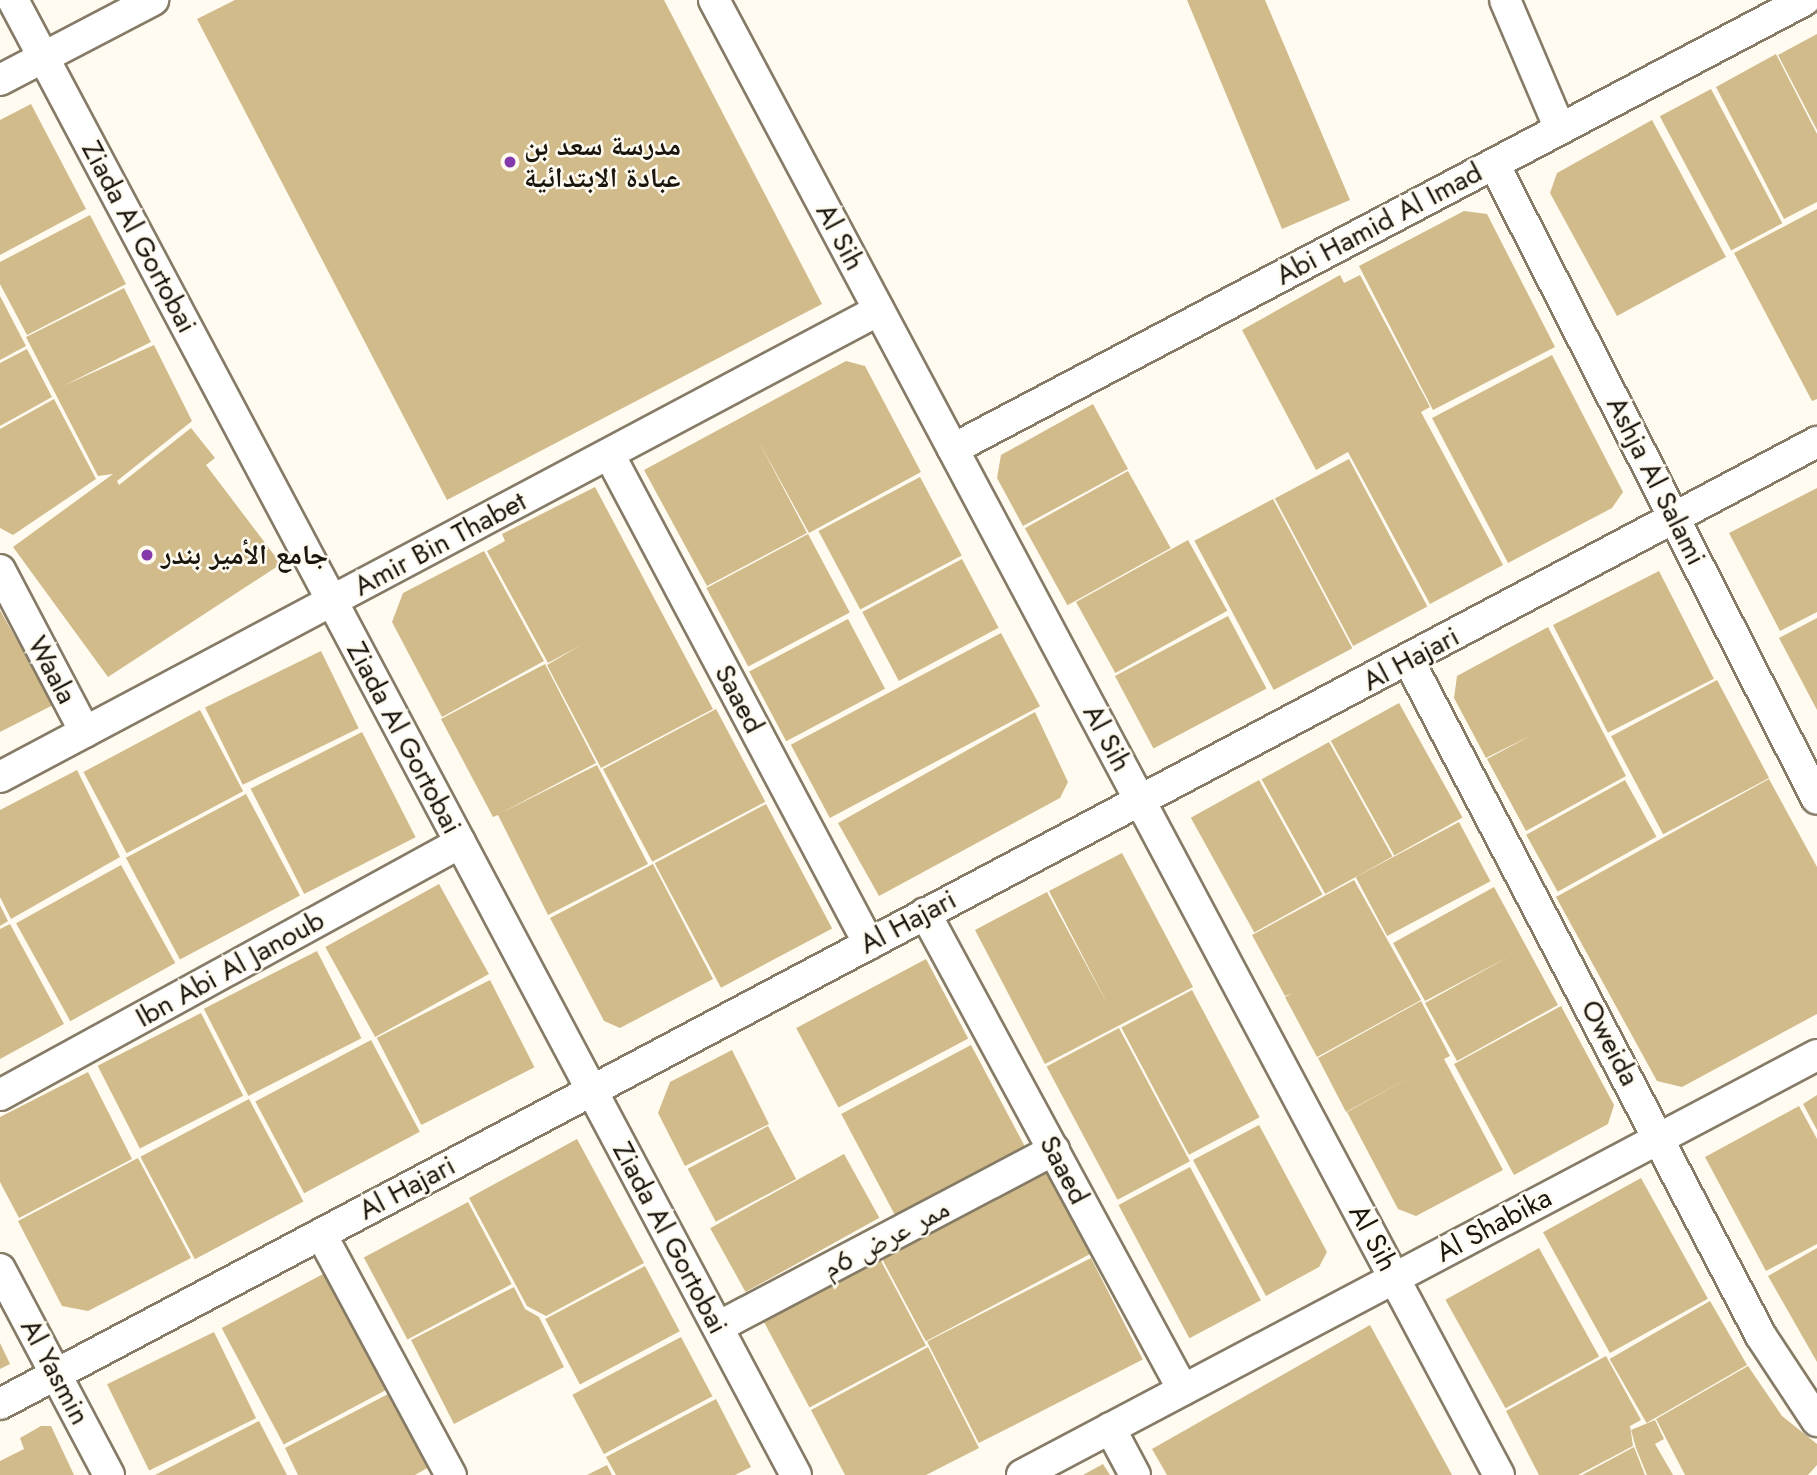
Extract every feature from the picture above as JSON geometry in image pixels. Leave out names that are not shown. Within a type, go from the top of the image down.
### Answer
[{"type":"street","name":"Ziada Al Gortobai","points":[[13,0],[796,1475]]},
{"type":"street","points":[[0,80],[153,0]]},
{"type":"street","name":"Al Sih","points":[[714,0],[1499,1475]]},
{"type":"street","points":[[1505,0],[1560,129]]},
{"type":"street","name":"Abi Hamid Al Imad","points":[[953,449],[1805,0]]},
{"type":"street","name":"Ashja Al Salami","points":[[1494,164],[1816,796]]},
{"type":"street","name":"Amir Bin Thabet","points":[[0,777],[879,310]]},
{"type":"street","name":"Al Hajari","points":[[0,1404],[925,913],[1409,661],[1674,516],[1817,442]]},
{"type":"street","name":"Saaed","points":[[609,454],[869,944]]},
{"type":"street","name":"Waala","points":[[0,570],[85,732]]},
{"type":"street","name":"Oweida","points":[[1409,661],[1761,1336],[1817,1421]]},
{"type":"street","name":"Ibn Abi Al Janoub","points":[[0,1095],[460,843]]},
{"type":"street","name":"Saaed","points":[[925,913],[1184,1390]]},
{"type":"street","name":"Al Shabika","points":[[1022,1475],[1817,1055]]},
{"type":"street","name":"ممر عرض 6م","points":[[718,1327],[1054,1150]]},
{"type":"street","points":[[321,1234],[451,1475]]},
{"type":"street","name":"Al Yasmin","points":[[0,1269],[109,1475]]},
{"type":"street","points":[[1110,1428],[1135,1475]]},
{"type":"building","name":"مدرسة سعد بن عبادة الابتدائية","points":[[235,0],[664,0],[822,304],[447,500],[197,19]]},
{"type":"building","points":[[1187,0],[1265,0],[1350,200],[1282,229]]},
{"type":"building","points":[[1817,34],[1817,130],[1778,55]]},
{"type":"building","points":[[1776,54],[1817,134],[1817,202],[1784,219],[1716,87]]},
{"type":"building","points":[[1711,89],[1782,223],[1731,250],[1660,116]]},
{"type":"building","points":[[31,104],[86,209],[0,255],[0,120]]},
{"type":"building","points":[[1652,120],[1726,257],[1617,316],[1550,193],[1557,173]]},
{"type":"building","points":[[1817,209],[1817,399],[1812,401],[1734,253]]},
{"type":"building","points":[[1464,211],[1487,214],[1555,347],[1433,410],[1359,266]]},
{"type":"building","points":[[90,215],[126,284],[27,335],[0,284],[0,262]]},
{"type":"building","points":[[1340,275],[1344,283],[1360,275],[1430,407],[1421,412],[1503,565],[1430,604],[1348,452],[1316,470],[1242,330]]},
{"type":"building","name":"جامع الأمير بندر","points":[[124,288],[151,342],[63,386],[154,345],[192,421],[117,481],[119,485],[191,428],[215,458],[206,465],[281,564],[108,677],[13,547],[113,474],[98,476],[26,337]]},
{"type":"building","points":[[0,296],[26,346],[0,360]]},
{"type":"building","points":[[27,349],[52,397],[0,426],[0,363]]},
{"type":"building","points":[[1552,355],[1623,492],[1612,508],[1508,563],[1432,418]]},
{"type":"building","points":[[846,361],[865,366],[921,472],[809,533],[759,442],[807,533],[707,586],[644,470]]},
{"type":"building","points":[[54,399],[96,479],[13,535],[0,528],[0,429]]},
{"type":"building","points":[[1093,404],[1128,469],[1023,526],[997,478],[1001,455]]},
{"type":"building","points":[[1349,459],[1427,606],[1353,646],[1275,498]]},
{"type":"building","points":[[1128,471],[1171,548],[1067,605],[1025,528]]},
{"type":"building","points":[[920,477],[962,556],[860,610],[818,531]]},
{"type":"building","points":[[595,487],[713,709],[601,768],[547,665],[581,645],[548,663],[487,551],[505,541],[502,534]]},
{"type":"building","points":[[1817,488],[1817,612],[1780,631],[1729,533]]},
{"type":"building","points":[[1273,499],[1352,648],[1274,690],[1194,541]]},
{"type":"building","points":[[808,534],[850,613],[748,667],[706,588]]},
{"type":"building","points":[[1188,540],[1227,611],[1115,673],[1076,602]]},
{"type":"building","points":[[484,551],[544,661],[442,717],[392,622],[403,593]]},
{"type":"building","points":[[962,559],[999,628],[899,681],[862,612]]},
{"type":"building","points":[[1659,571],[1714,679],[1608,733],[1553,625]]},
{"type":"building","points":[[0,610],[53,705],[0,732]]},
{"type":"building","points":[[1228,616],[1266,688],[1153,748],[1115,676]]},
{"type":"building","points":[[1817,618],[1817,710],[1779,638]]},
{"type":"building","points":[[848,619],[885,689],[786,741],[749,672]]},
{"type":"building","points":[[1548,627],[1626,776],[1526,831],[1487,759],[1532,735],[1486,758],[1454,698],[1457,676]]},
{"type":"building","points":[[1001,633],[1040,706],[830,818],[791,745]]},
{"type":"building","points":[[321,651],[359,728],[243,785],[205,708]]},
{"type":"building","points":[[545,664],[596,763],[501,813],[597,765],[648,864],[548,915],[498,815],[493,817],[441,719]]},
{"type":"building","points":[[1717,680],[1769,778],[1663,834],[1611,736]]},
{"type":"building","points":[[1399,703],[1463,818],[1394,855],[1331,741]]},
{"type":"building","points":[[716,709],[765,802],[652,862],[603,769]]},
{"type":"building","points":[[200,710],[243,791],[127,853],[83,772]]},
{"type":"building","points":[[1035,712],[1068,782],[1060,798],[879,896],[838,823]]},
{"type":"building","points":[[362,732],[416,837],[304,894],[251,789]]},
{"type":"building","points":[[1329,742],[1393,857],[1325,894],[1262,779]]},
{"type":"building","points":[[77,770],[120,857],[11,919],[0,897],[0,810]]},
{"type":"building","points":[[1769,779],[1817,867],[1817,1014],[1682,1087],[1657,1081],[1556,897]]},
{"type":"building","points":[[1259,780],[1323,895],[1254,932],[1191,818]]},
{"type":"building","points":[[1625,780],[1657,837],[1558,892],[1526,835]]},
{"type":"building","points":[[246,794],[300,896],[180,959],[126,858]]},
{"type":"building","points":[[766,804],[832,928],[721,988],[655,863]]},
{"type":"building","points":[[1459,822],[1490,881],[1387,936],[1356,877]]},
{"type":"building","points":[[1122,853],[1193,987],[1045,1064],[975,930],[1047,892],[1108,1005],[1049,891]]},
{"type":"building","points":[[653,864],[713,979],[620,1028],[604,1021],[550,918]]},
{"type":"building","points":[[121,865],[175,963],[70,1021],[16,923]]},
{"type":"building","points":[[1354,880],[1421,1000],[1317,1057],[1285,997],[1293,993],[1285,996],[1252,935]]},
{"type":"building","points":[[439,884],[489,974],[375,1037],[325,947]]},
{"type":"building","points":[[1494,887],[1558,1005],[1457,1061],[1425,1003],[1510,956],[1425,1001],[1393,943]]},
{"type":"building","points":[[0,905],[8,921],[0,926]]},
{"type":"building","points":[[10,924],[64,1024],[0,1059],[0,929]]},
{"type":"building","points":[[317,951],[361,1038],[248,1096],[204,1009]]},
{"type":"building","points":[[926,959],[968,1038],[838,1107],[796,1028]]},
{"type":"building","points":[[490,980],[534,1067],[421,1125],[377,1038]]},
{"type":"building","points":[[1192,990],[1260,1117],[1189,1155],[1121,1028]]},
{"type":"building","points":[[1421,1001],[1450,1056],[1444,1059],[1503,1170],[1416,1216],[1398,1209],[1347,1112],[1414,1075],[1346,1112],[1318,1058]]},
{"type":"building","points":[[1561,1006],[1614,1105],[1608,1124],[1514,1175],[1454,1064]]},
{"type":"building","points":[[201,1013],[243,1096],[140,1149],[98,1066]]},
{"type":"building","points":[[1119,1028],[1190,1161],[1117,1200],[1047,1066]]},
{"type":"building","points":[[371,1040],[420,1132],[304,1193],[255,1102]]},
{"type":"building","points":[[971,1045],[1025,1147],[895,1216],[841,1114]]},
{"type":"building","points":[[732,1050],[769,1124],[685,1166],[658,1113],[670,1082]]},
{"type":"building","points":[[88,1072],[132,1159],[19,1218],[0,1182],[0,1117]]},
{"type":"building","points":[[1817,1095],[1817,1130],[1803,1104]]},
{"type":"building","points":[[249,1099],[303,1201],[195,1259],[140,1157]]},
{"type":"building","points":[[1799,1106],[1817,1139],[1817,1244],[1766,1271],[1705,1157]]},
{"type":"building","points":[[1259,1125],[1327,1252],[1319,1267],[1266,1296],[1193,1160]]},
{"type":"building","points":[[768,1126],[796,1179],[716,1222],[688,1169]]},
{"type":"building","points":[[577,1139],[644,1263],[546,1316],[527,1306],[469,1198]]},
{"type":"building","points":[[844,1154],[879,1218],[746,1292],[710,1228]]},
{"type":"building","points":[[138,1158],[191,1258],[88,1311],[62,1306],[18,1221]]},
{"type":"building","points":[[1190,1167],[1261,1300],[1189,1338],[1118,1205]]},
{"type":"building","points":[[1046,1171],[1090,1254],[926,1341],[882,1258]]},
{"type":"building","points":[[1641,1178],[1708,1299],[1610,1353],[1543,1232]]},
{"type":"building","points":[[468,1202],[512,1284],[407,1340],[364,1257]]},
{"type":"building","points":[[1539,1248],[1599,1356],[1506,1408],[1445,1300]]},
{"type":"building","points":[[1817,1248],[1817,1362],[1768,1276]]},
{"type":"building","points":[[1091,1258],[1143,1360],[979,1443],[927,1342]]},
{"type":"building","points":[[880,1259],[926,1346],[809,1407],[763,1321]]},
{"type":"building","points":[[645,1266],[680,1331],[580,1384],[545,1319]]},
{"type":"building","points":[[325,1273],[387,1390],[284,1444],[222,1328]]},
{"type":"building","points":[[514,1287],[525,1309],[539,1317],[564,1367],[454,1424],[411,1340]]},
{"type":"building","points":[[1710,1301],[1747,1365],[1647,1423],[1610,1359]]},
{"type":"building","points":[[1370,1325],[1452,1475],[1167,1475],[1152,1449]]},
{"type":"building","points":[[214,1332],[256,1418],[149,1470],[107,1384]]},
{"type":"building","points":[[681,1337],[712,1396],[604,1454],[572,1395]]},
{"type":"building","points":[[0,1343],[10,1364],[0,1369]]},
{"type":"building","points":[[928,1347],[979,1448],[926,1475],[845,1475],[811,1410]]},
{"type":"building","points":[[1606,1356],[1641,1420],[1630,1426],[1633,1446],[1578,1475],[1539,1475],[1506,1411]]},
{"type":"building","points":[[1748,1366],[1782,1416],[1817,1444],[1817,1465],[1808,1475],[1685,1475],[1656,1419]]},
{"type":"building","points":[[390,1393],[429,1467],[415,1475],[298,1475],[285,1448]]},
{"type":"building","points":[[716,1399],[751,1467],[735,1475],[616,1475],[606,1457]]},
{"type":"building","points":[[1655,1420],[1664,1439],[1655,1444],[1673,1475],[1647,1475],[1636,1448],[1631,1430]]},
{"type":"building","points":[[259,1421],[287,1475],[155,1475]]},
{"type":"building","points":[[41,1426],[51,1426],[74,1475],[0,1475],[0,1461],[24,1449],[20,1438]]},
{"type":"building","points":[[1634,1447],[1645,1475],[1582,1475]]},
{"type":"building","points":[[1103,1464],[1110,1475],[1083,1475]]},
{"type":"building","points":[[607,1465],[612,1475],[587,1475]]},
{"type":"place","name":"مدرسة سعد بن عبادة الابتدائية","points":[[510,162]]},
{"type":"place","name":"جامع الأمير بندر","points":[[147,555]]}]
